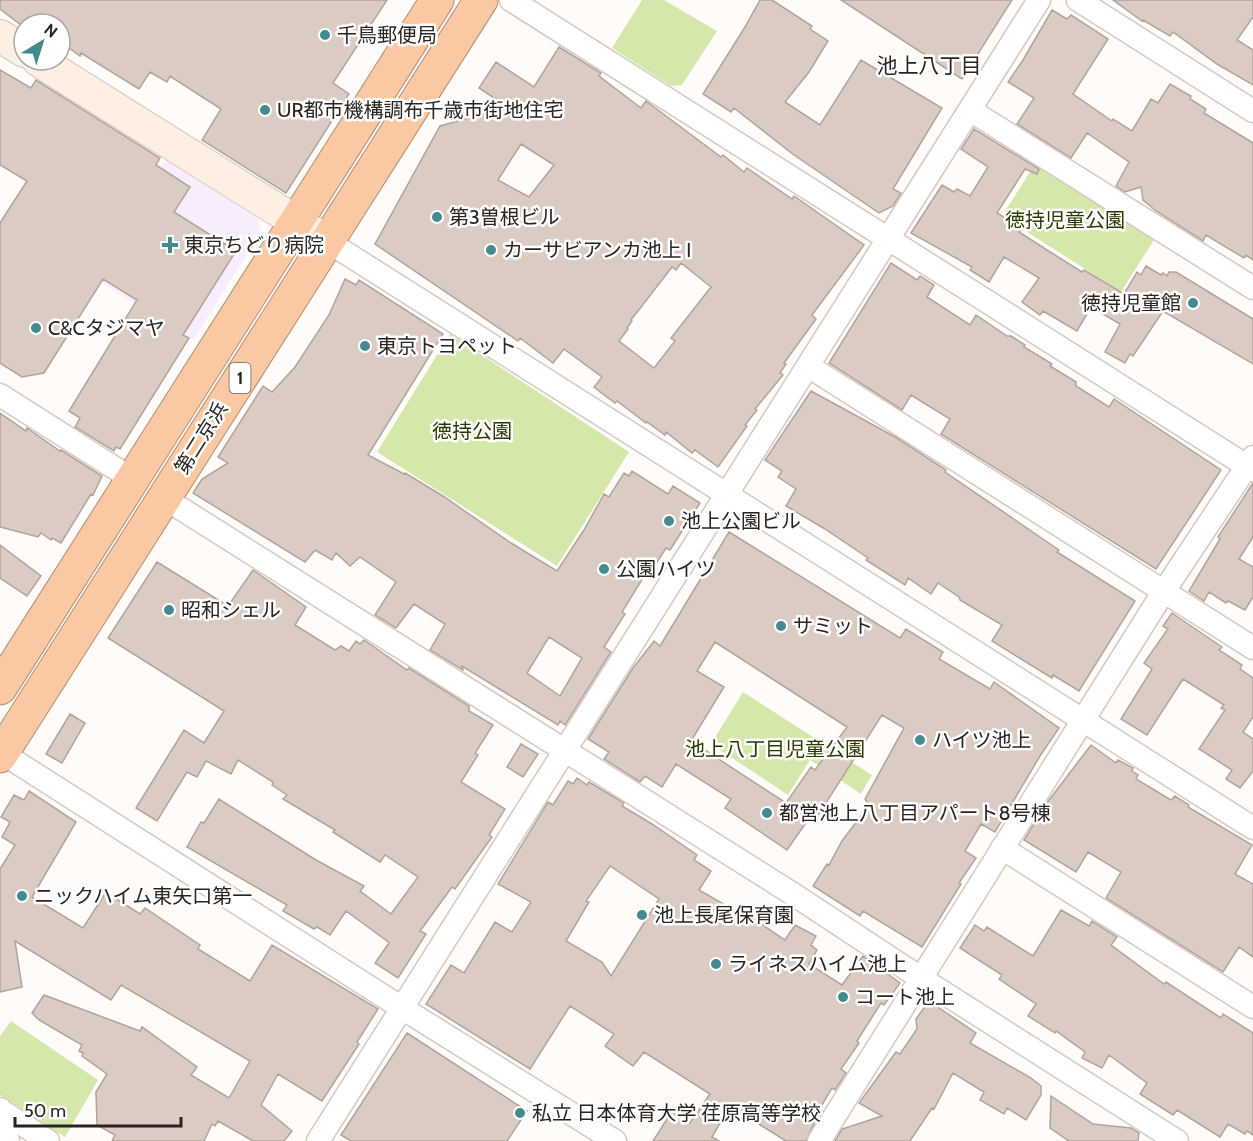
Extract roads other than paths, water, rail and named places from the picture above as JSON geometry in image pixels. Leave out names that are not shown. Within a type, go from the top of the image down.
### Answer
[{"type":"highway","name":"第二京浜","points":[[0,688],[437,0]]},
{"type":"highway","name":"第二京浜","points":[[1,754],[481,0]]},
{"type":"street","points":[[511,0],[888,239],[1251,464],[1164,591],[819,1141]]},
{"type":"street","points":[[318,1141],[1039,0]]},
{"type":"street","points":[[1078,0],[1253,111]]},
{"type":"street","points":[[57,72],[1253,828]]},
{"type":"street","points":[[970,110],[1253,288]]},
{"type":"street","points":[[808,366],[1253,648]]},
{"type":"street","points":[[0,395],[132,479]]},
{"type":"street","points":[[164,498],[796,896],[1177,1141]]},
{"type":"street","points":[[1,754],[615,1141]]},
{"type":"street","points":[[1002,848],[1253,1007]]},
{"type":"street","points":[[0,1110],[8,1141]]},
{"type":"street","points":[[0,1110],[48,1141]]},
{"type":"place","name":"千鳥郵便局","points":[[325,35]]},
{"type":"place","name":"UR都市機構調布千歳市街地住宅","points":[[265,110]]},
{"type":"place","name":"第3曽根ビル","points":[[437,217]]},
{"type":"place","name":"東京ちどり病院","points":[[170,245]]},
{"type":"place","name":"カーサビアンカ池上 I","points":[[491,250]]},
{"type":"place","name":"徳持児童館","points":[[1193,303]]},
{"type":"place","name":"C&Cタジマヤ","points":[[36,328]]},
{"type":"place","name":"東京トヨペット","points":[[365,346]]},
{"type":"place","name":"池上公園ビル","points":[[669,521]]},
{"type":"place","name":"公園ハイツ","points":[[604,569]]},
{"type":"place","name":"昭和シェル","points":[[169,610]]},
{"type":"place","name":"サミット","points":[[781,626]]},
{"type":"place","name":"ハイツ池上","points":[[920,740]]},
{"type":"place","name":"都営池上八丁目アパート8号棟","points":[[767,813]]},
{"type":"place","name":"ニックハイム東矢口第一","points":[[22,896]]},
{"type":"place","name":"池上長尾保育園","points":[[642,915]]},
{"type":"place","name":"ライネスハイム池上","points":[[716,964]]},
{"type":"place","name":"コート池上","points":[[843,997]]},
{"type":"place","name":"私立 日本体育大学 荏原高等学校","points":[[520,1113]]},
{"type":"district","name":"池上八丁目","points":[[929,66]]},
{"type":"park label","name":"徳持児童公園","points":[[1065,220]]},
{"type":"park label","name":"徳持公園","points":[[472,431]]},
{"type":"park label","name":"池上八丁目児童公園","points":[[775,749]]}]
